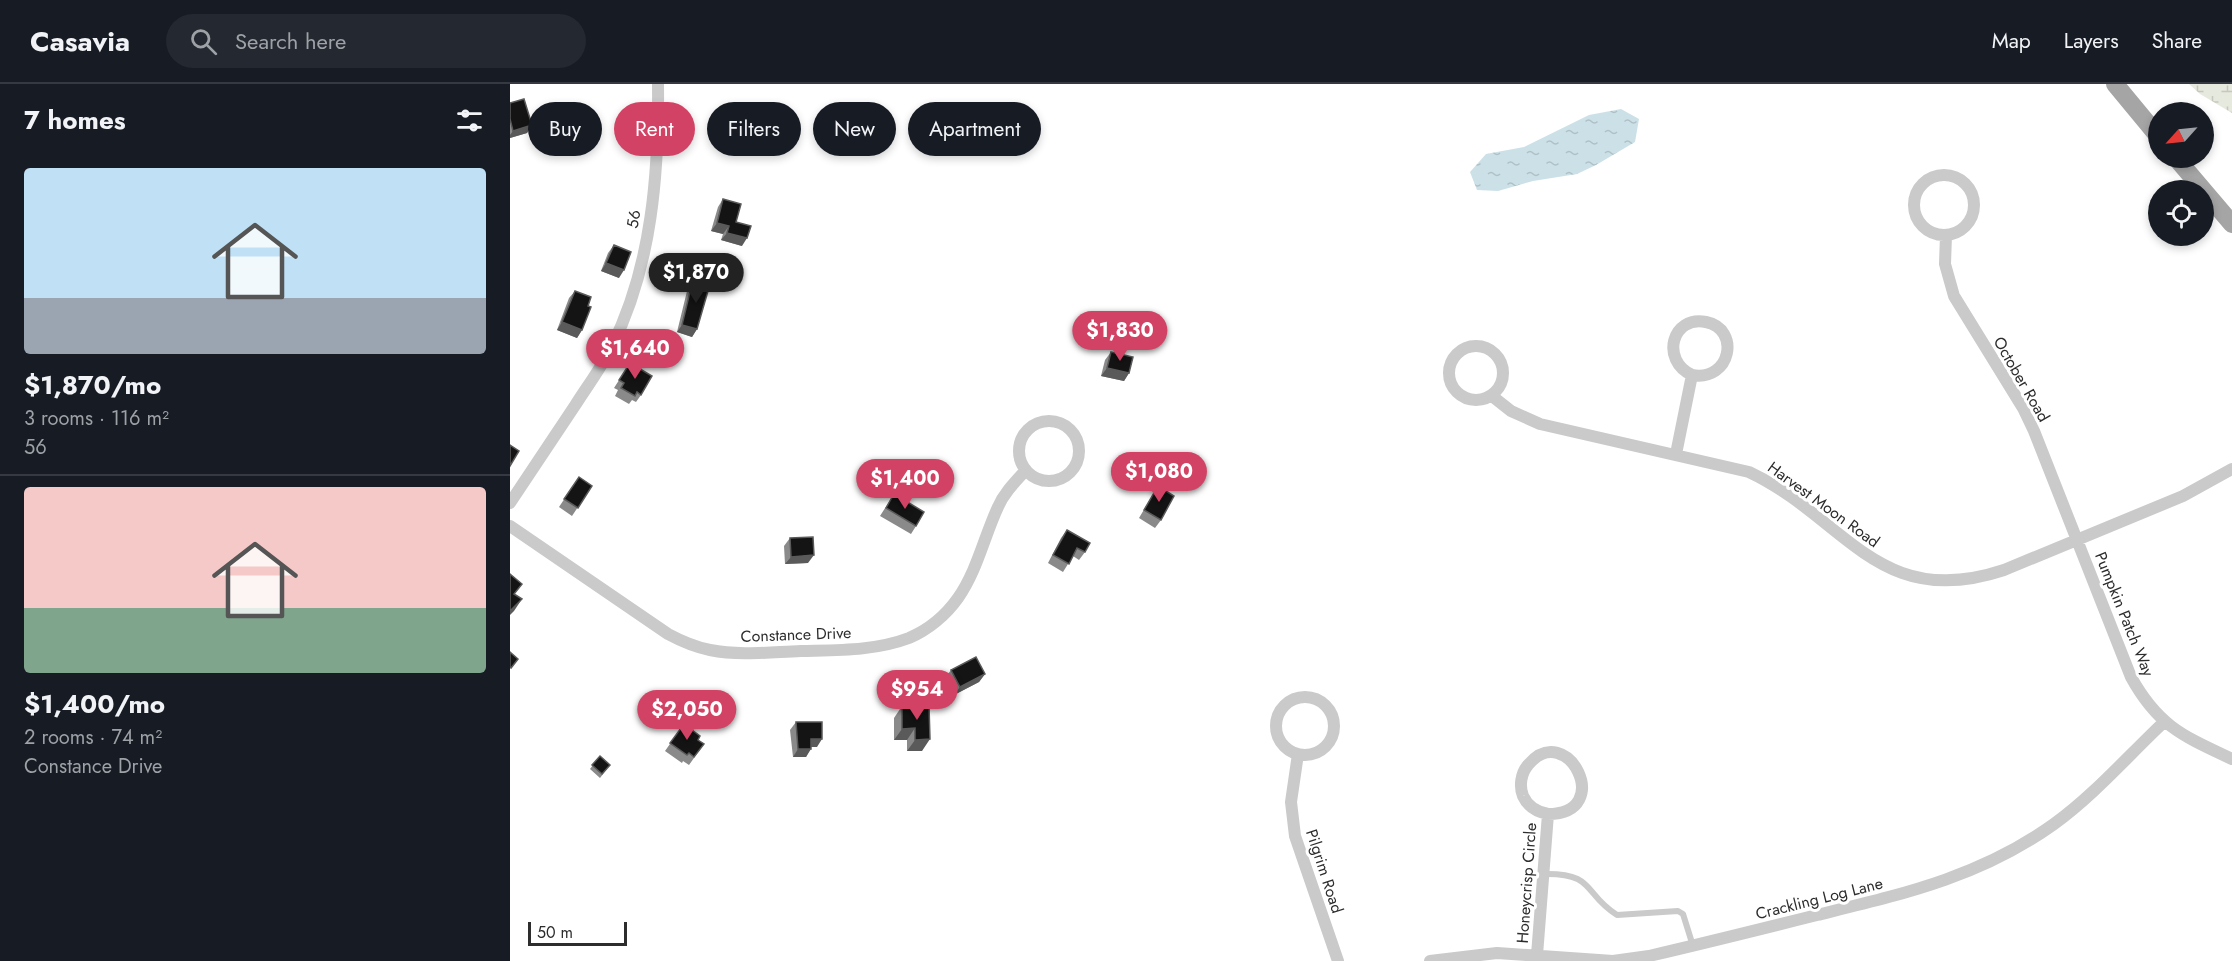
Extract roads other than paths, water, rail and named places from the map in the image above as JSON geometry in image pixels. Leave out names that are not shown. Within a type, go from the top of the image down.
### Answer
[{"type":"main road","points":[[2115,84],[2148,124]]},
{"type":"main road","points":[[2184,168],[2232,224]]},
{"type":"street","name":"56","points":[[510,502],[605,359],[625,317],[640,265],[651,212],[657,166],[658,84]]},
{"type":"street","points":[[1940,175],[1952,175],[1962,180],[1970,189],[1974,199],[1974,211],[1970,221],[1957,232],[1946,235],[1927,230],[1918,220],[1914,208],[1916,195],[1923,184],[1940,175]]},
{"type":"street","name":"October Road","points":[[1946,235],[1945,264],[1954,296],[2023,408],[2078,540]]},
{"type":"street","points":[[1697,321],[1708,322],[1725,336],[1728,347],[1726,358],[1711,374],[1692,375],[1681,369],[1674,358],[1674,339],[1686,325],[1697,321]]},
{"type":"street","points":[[1479,346],[1489,349],[1498,356],[1503,377],[1499,388],[1492,396],[1474,400],[1462,397],[1453,388],[1449,370],[1453,358],[1462,350],[1479,346]]},
{"type":"street","points":[[1676,454],[1692,375]]},
{"type":"street","name":"Harvest Moon Road","points":[[1492,396],[1511,411],[1540,424],[1732,467],[1765,479],[1871,559],[1896,571],[1923,578],[1957,580],[1991,574],[2183,496],[2232,469]]},
{"type":"street","points":[[1046,421],[1059,423],[1070,430],[1077,441],[1079,454],[1075,466],[1067,476],[1048,482],[1036,479],[1025,471],[1018,452],[1021,440],[1028,429],[1046,421]]},
{"type":"street","name":"Constance Drive","points":[[510,526],[668,634],[696,646],[727,652],[758,653],[881,646],[912,637],[950,609],[974,568],[1002,498],[1025,471]]},
{"type":"street","name":"Pumpkin Patch Way","points":[[2078,540],[2131,677],[2150,707],[2164,722],[2182,735],[2232,759]]},
{"type":"street","points":[[1311,697],[1322,702],[1330,711],[1334,723],[1333,735],[1326,746],[1316,753],[1298,754],[1287,749],[1279,740],[1275,728],[1277,716],[1283,706],[1293,698],[1311,697]]},
{"type":"street","name":"Crackling Log Lane","points":[[1430,961],[1497,953],[1613,960],[1649,956],[1914,891],[1975,868],[2024,843],[2071,811],[2164,722]]},
{"type":"street","name":"Pilgrim Road","points":[[1298,754],[1291,802],[1295,836],[1338,961]]},
{"type":"street","name":"Honeycrisp Circle","points":[[1545,754],[1557,754],[1568,759],[1577,768],[1582,779],[1581,791],[1572,807],[1561,813],[1548,814],[1537,811],[1527,803],[1522,792],[1521,780],[1525,768],[1534,759],[1545,754]]},
{"type":"street","name":"Honeycrisp Circle","points":[[1538,955],[1548,814]]},
{"type":"lane","points":[[1544,874],[1563,873],[1585,882],[1609,910],[1617,915],[1678,911],[1683,914],[1693,946]]},
{"type":"water","points":[[1621,109],[1639,119],[1635,142],[1596,165],[1577,174],[1533,181],[1498,191],[1477,190],[1470,172],[1486,154],[1524,147],[1589,115]]}]
